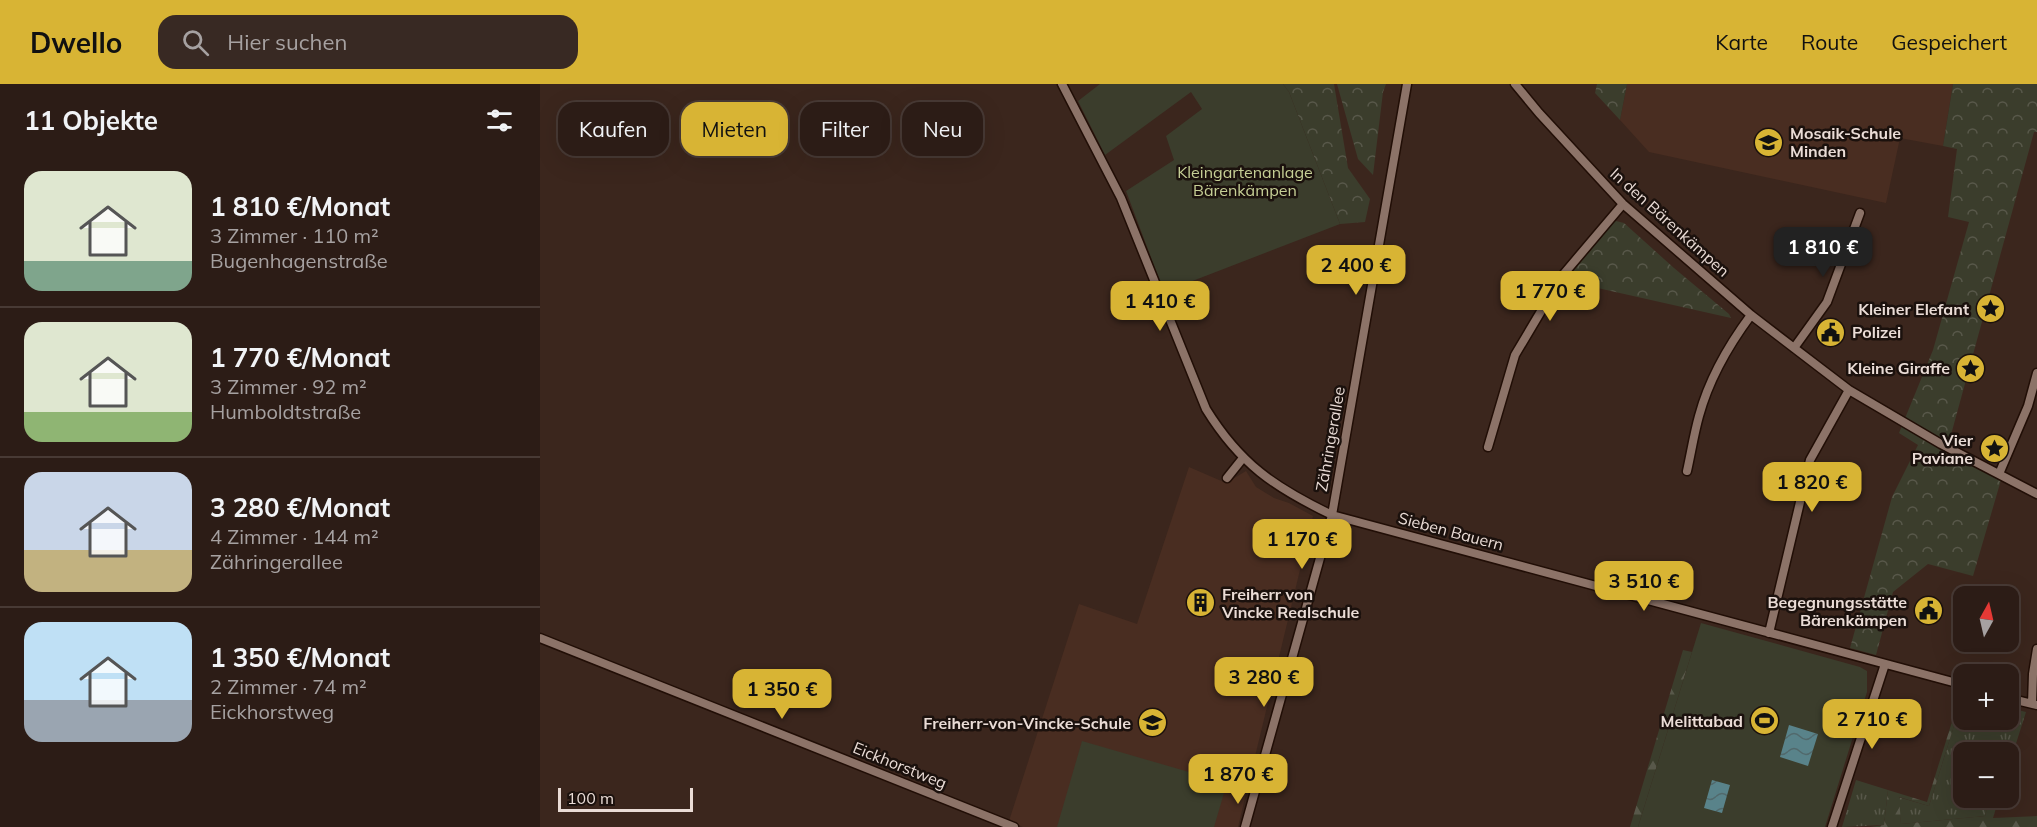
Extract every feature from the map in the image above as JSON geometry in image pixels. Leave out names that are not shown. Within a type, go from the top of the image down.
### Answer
[{"type":"street","name":"Sieben Bauern","points":[[1062,84],[1121,198],[1206,409],[1221,435],[1243,458],[1274,484],[1332,515],[1953,682]]},
{"type":"street","name":"Zähringerallee","points":[[1245,827],[1332,515],[1407,84]]},
{"type":"street","name":"In den Bärenkämpen","points":[[1515,84],[1623,204],[1751,315],[1849,390],[1941,444],[2037,494]]},
{"type":"street","points":[[1488,447],[1515,355],[1562,276],[1623,204]]},
{"type":"street","points":[[1794,348],[1827,302],[1860,213]]},
{"type":"street","points":[[1687,471],[1699,415],[1711,383],[1725,354],[1751,315]]},
{"type":"street","points":[[1999,474],[2028,406],[2037,373]]},
{"type":"street","points":[[1769,633],[1810,460],[1849,390]]},
{"type":"street","points":[[1227,478],[1243,458]]},
{"type":"street","name":"Eickhorstweg","points":[[540,638],[1014,827]]},
{"type":"street","points":[[2019,701],[2035,705],[2033,674],[2037,649]]},
{"type":"street","points":[[1833,827],[1885,664]]},
{"type":"shaded area","name":"Mosaik-Schule Minden","points":[[1627,84],[1953,84],[1943,146],[1900,138],[1886,203],[1649,152],[1620,120]]},
{"type":"shaded area","name":"Freiherr-von-Vincke-Schule","points":[[1189,467],[1226,483],[1246,471],[1256,487],[1313,516],[1238,827],[1023,827],[1009,821],[1079,604],[1137,624]]},
{"type":"green space","name":"Kleingartenanlage Bärenkämpen","points":[[1100,84],[1283,84],[1289,92],[1340,224],[1164,292],[1126,191],[1174,160],[1166,136],[1202,109],[1191,92],[1105,155],[1078,101]]},
{"type":"green space","points":[[1283,84],[1334,84],[1348,168],[1370,199],[1365,222],[1340,224],[1289,92]]},
{"type":"green space","points":[[1337,84],[1386,84],[1383,92],[1373,175],[1358,159]]},
{"type":"green space","points":[[1597,84],[1627,84],[1620,120],[1595,93]]},
{"type":"green space","points":[[1953,84],[2037,84],[2037,132],[2034,132],[1946,453],[2001,480],[1973,576],[1928,564],[1893,592],[1876,655],[1850,648],[1892,497],[1918,445],[1899,433],[1933,350],[1969,222],[1948,217],[1957,149],[1943,146]]},
{"type":"green space","points":[[1616,221],[1624,223],[1731,318],[1562,280]]},
{"type":"green space","name":"Melittabad","points":[[1701,623],[1860,667],[1867,671],[1867,692],[1825,827],[1638,827]]},
{"type":"green space","points":[[1683,650],[1692,652],[1638,827],[1630,827]]},
{"type":"green space","points":[[2019,710],[2026,712],[2016,742],[1953,742],[1953,808],[1987,808],[1985,816],[1901,824],[1898,797],[1929,806],[1953,729],[2019,730]]},
{"type":"green space","points":[[1953,718],[1953,729],[1929,806],[1899,797],[1901,824],[1985,816],[1987,808],[1996,808],[1993,818],[2037,816],[2037,827],[1870,827],[1884,825],[1888,790],[1927,802]]},
{"type":"green space","points":[[1082,741],[1227,783],[1214,827],[1057,827]]},
{"type":"green space","points":[[1856,780],[1888,790],[1884,825],[1842,827]]},
{"type":"water","points":[[1789,725],[1818,734],[1808,766],[1780,757]]},
{"type":"water","points":[[1712,780],[1730,785],[1722,813],[1704,808]]},
{"type":"place","name":"Mosaik-Schule Minden","points":[[1769,142]]},
{"type":"place","name":"Kleiner Elefant","points":[[1990,309]]},
{"type":"place","name":"Polizei","points":[[1831,332]]},
{"type":"place","name":"Kleine Giraffe","points":[[1971,368]]},
{"type":"place","name":"Vier Paviane","points":[[1994,449]]},
{"type":"place","name":"Freiherr von Vincke Realschule","points":[[1201,603]]},
{"type":"place","name":"Begegnungsstätte Bärenkämpen","points":[[1928,611]]},
{"type":"place","name":"Melittabad","points":[[1764,721]]},
{"type":"place","name":"Freiherr-von-Vincke-Schule","points":[[1152,723]]}]
